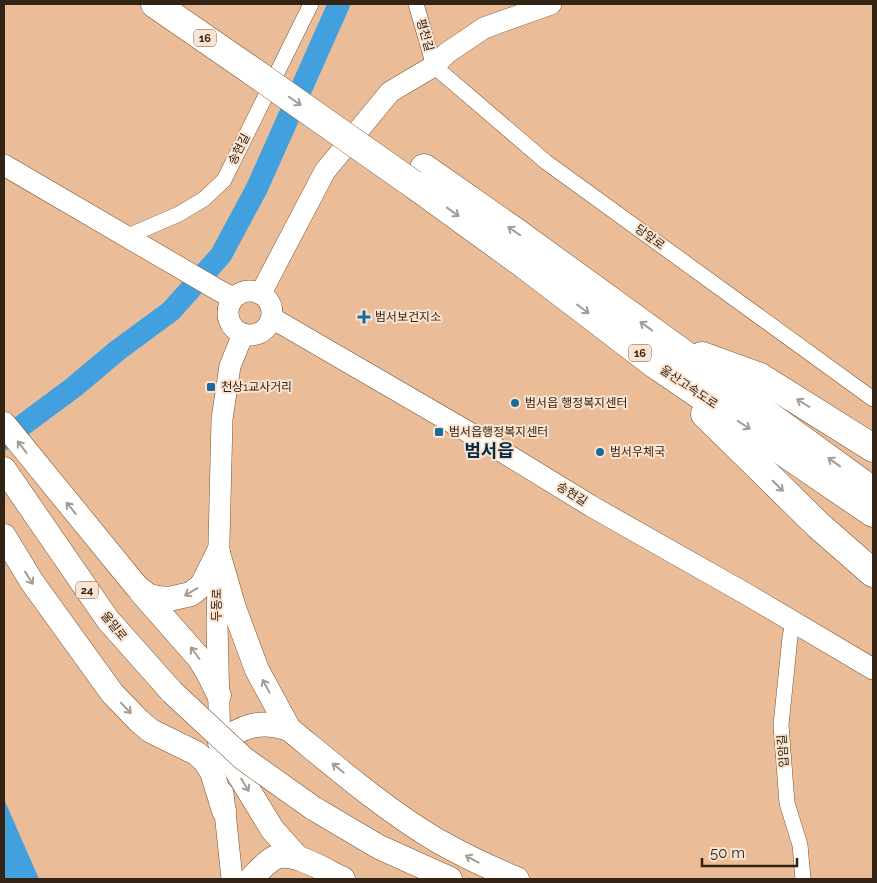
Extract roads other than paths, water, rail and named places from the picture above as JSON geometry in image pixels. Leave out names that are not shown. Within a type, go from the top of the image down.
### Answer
[{"type":"highway","name":"16","points":[[155,4],[260,66]]},
{"type":"highway","name":"16","points":[[184,4],[260,66]]},
{"type":"highway","name":"울산고속도로","points":[[260,66],[418,176],[525,265],[873,491]]},
{"type":"highway","name":"울산고속도로","points":[[665,356],[873,513]]},
{"type":"highway","points":[[665,356],[760,377],[873,448]]},
{"type":"highway","points":[[665,356],[818,526],[873,573]]},
{"type":"main road","points":[[4,424],[136,587],[199,658],[219,696]]},
{"type":"main road","name":"울밀로","points":[[8,474],[108,620],[172,692],[244,759],[313,808],[379,847],[450,879]]},
{"type":"main road","points":[[4,536],[32,582],[112,693],[139,721],[161,737],[196,753],[205,761],[214,779],[224,811]]},
{"type":"main road","points":[[136,587],[149,596],[158,598],[169,599],[191,594],[202,585],[218,553]]},
{"type":"main road","points":[[218,553],[234,608],[257,670],[289,729]]},
{"type":"main road","points":[[161,737],[206,746],[215,744],[220,737],[262,724],[278,725],[289,729],[376,799],[437,840],[516,879]]},
{"type":"main road","points":[[220,737],[272,829],[296,856],[343,879]]},
{"type":"main road","points":[[250,879],[274,858],[296,856]]},
{"type":"street","name":"송현길","points":[[128,236],[180,214],[204,199],[224,180],[311,4]]},
{"type":"street","name":"평천길","points":[[416,4],[434,66]]},
{"type":"street","points":[[261,293],[326,171],[390,92],[434,66],[447,53],[484,28],[551,4]]},
{"type":"street","name":"당앞로","points":[[434,66],[546,162],[873,398]]},
{"type":"street","points":[[4,165],[225,294],[230,304],[228,318],[236,330],[243,334],[258,334],[264,330],[272,318],[271,303],[261,293],[254,290],[246,290],[225,294]]},
{"type":"street","name":"송현길","points":[[272,318],[873,669]]},
{"type":"street","name":"두동로","points":[[232,879],[224,811],[220,737],[217,625],[218,553],[222,419],[230,366],[243,334]]},
{"type":"street","name":"입암길","points":[[793,622],[781,725],[787,803],[800,845],[803,879]]},
{"type":"water","points":[[4,799],[39,879],[4,879]]},
{"type":"waterway","points":[[4,439],[171,311],[221,255],[257,188],[339,4]]},
{"type":"place","name":"범서보건지소","points":[[364,317]]},
{"type":"place","name":"천상1교사거리","points":[[211,387]]},
{"type":"place","name":"범서읍 행정복지센터","points":[[515,403]]},
{"type":"place","name":"범서읍행정복지센터","points":[[439,432]]},
{"type":"place","name":"범서우체국","points":[[600,452]]},
{"type":"district","name":"범서읍","points":[[489,451]]}]
